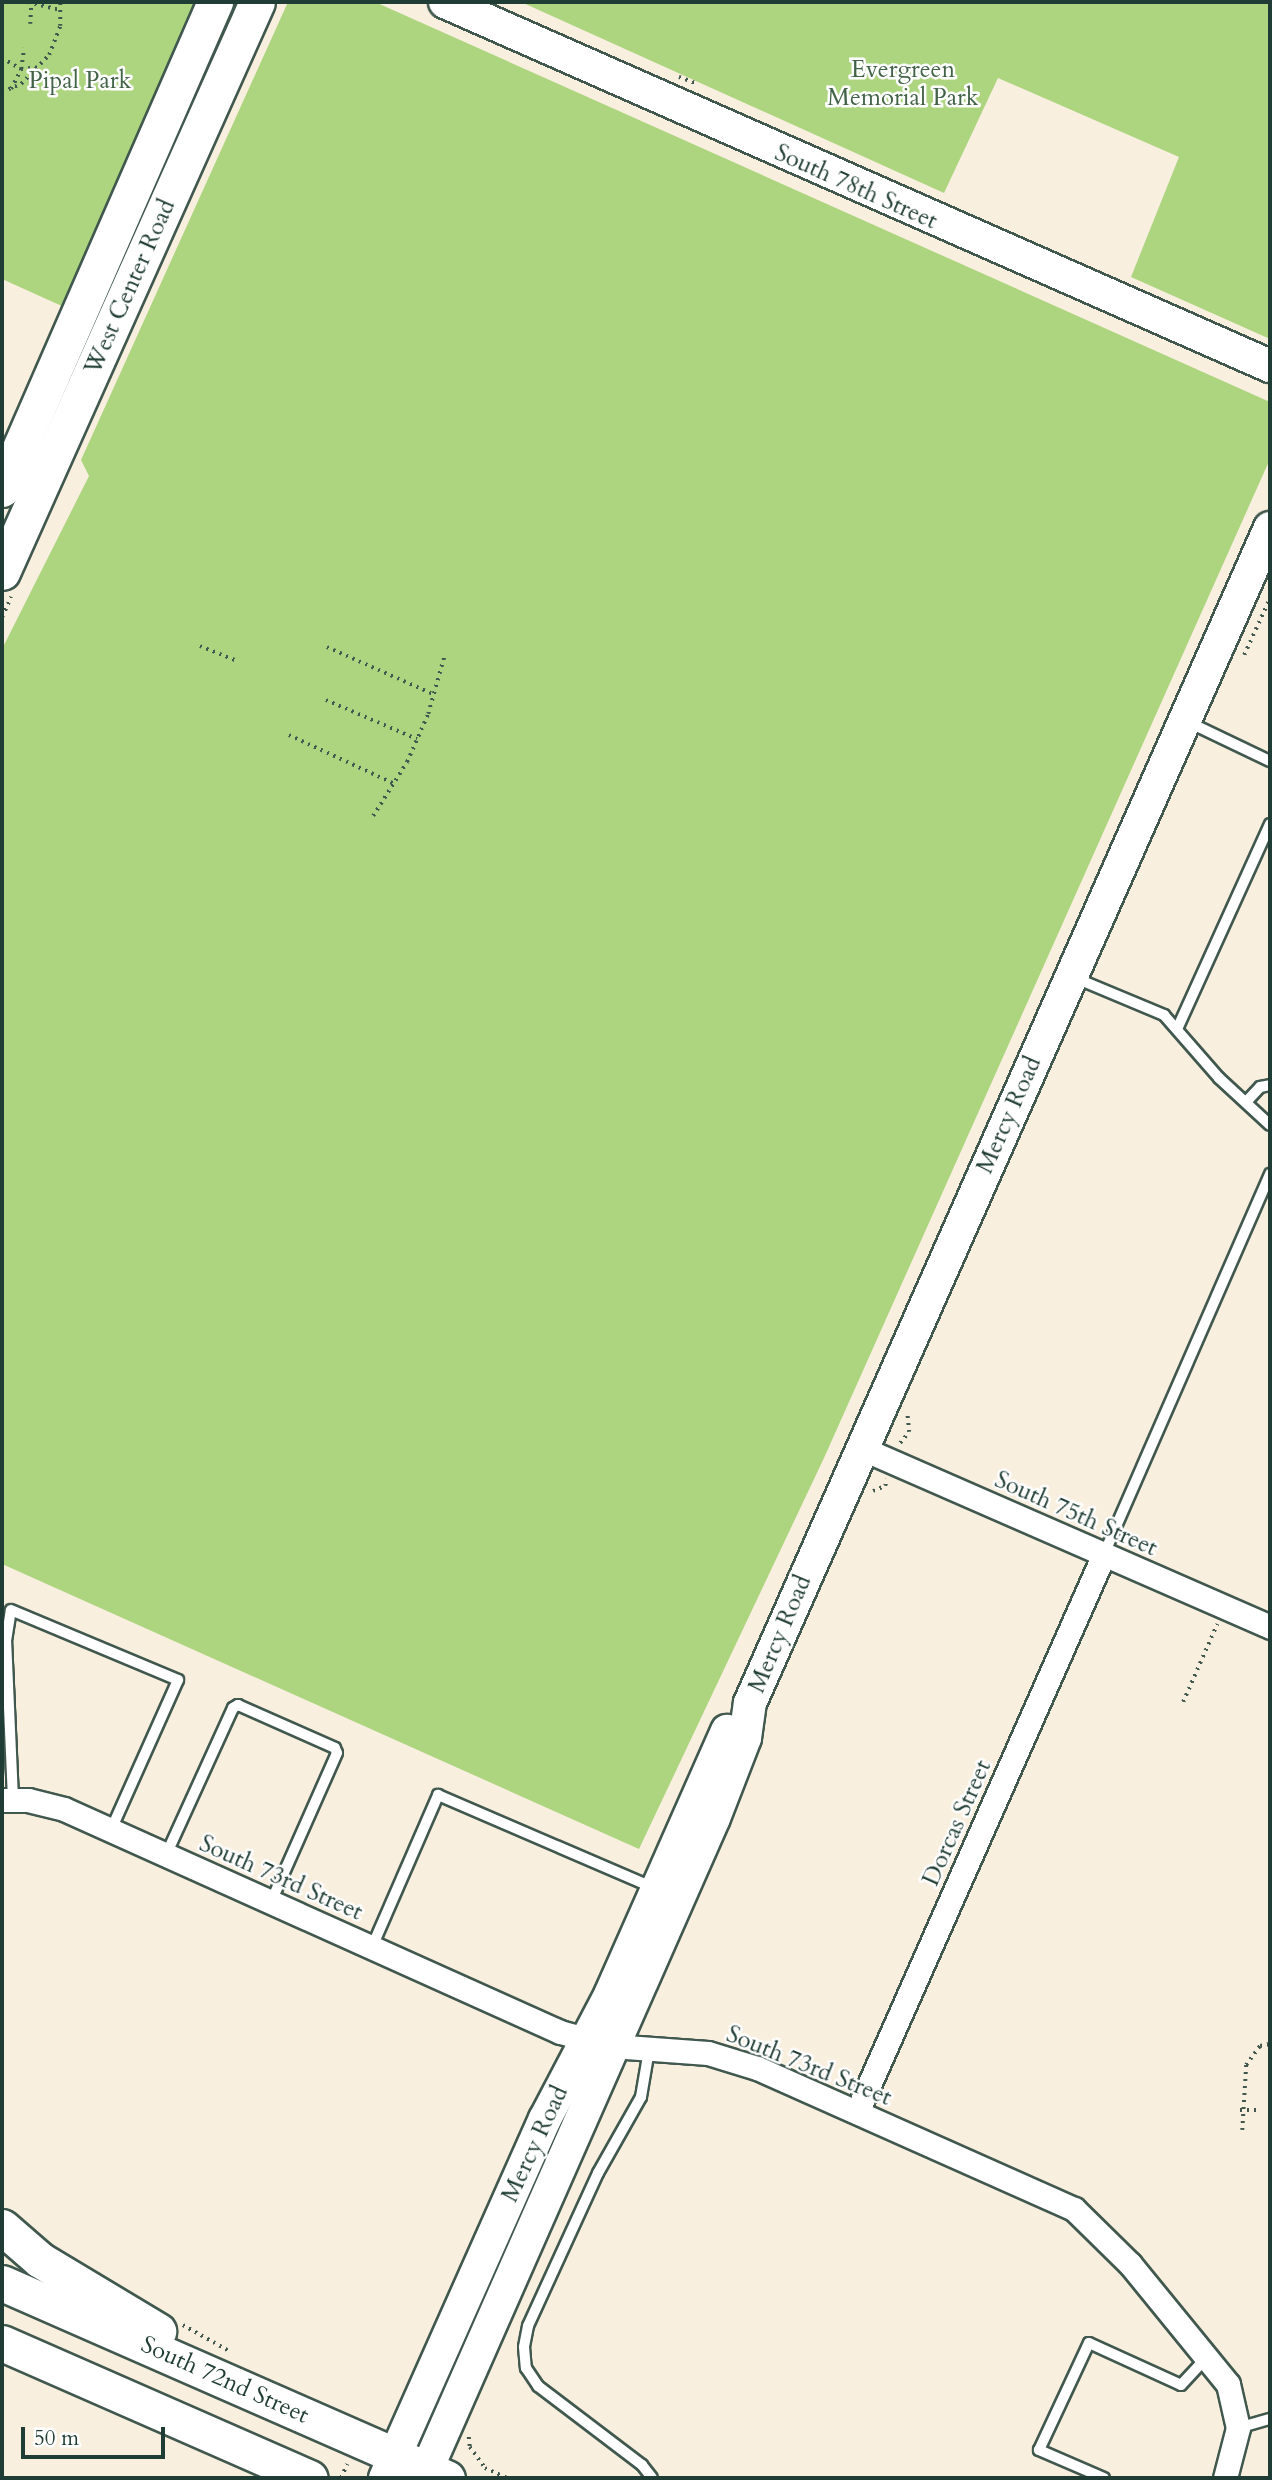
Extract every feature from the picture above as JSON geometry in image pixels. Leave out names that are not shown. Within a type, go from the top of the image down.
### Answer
[{"type":"main road","name":"West Center Road","points":[[2,489],[215,2]]},
{"type":"main road","name":"West Center Road","points":[[2,572],[257,2]]},
{"type":"main road","name":"South 78th Street","points":[[445,2],[1270,366]]},
{"type":"main road","name":"Mercy Road","points":[[432,2475],[657,1889],[721,1742],[750,1703],[1270,528]]},
{"type":"main road","name":"Mercy Road","points":[[390,2467],[545,2119],[599,2043],[718,1807],[745,1738],[750,1703]]},
{"type":"main road","points":[[2,2227],[40,2259],[259,2394]]},
{"type":"main road","name":"South 72nd Street","points":[[2,2283],[259,2394],[390,2467],[432,2475]]},
{"type":"main road","points":[[2,2343],[310,2478]]},
{"type":"street","name":"South 75th Street","points":[[861,1448],[1270,1627]]},
{"type":"street","name":"Dorcas Street","points":[[857,2112],[1104,1554]]},
{"type":"street","name":"South 73rd Street","points":[[7,1800],[64,1810],[372,1947],[599,2043],[728,2058],[857,2112],[1074,2209],[1130,2264],[1208,2356],[1228,2384],[1237,2420]]},
{"type":"street","points":[[1225,2478],[1237,2420]]},
{"type":"lane","points":[[1184,720],[1270,761]]},
{"type":"lane","points":[[1178,1027],[1270,824]]},
{"type":"lane","points":[[1071,976],[1164,1016],[1178,1027],[1200,1058],[1270,1125]]},
{"type":"lane","points":[[1247,1101],[1260,1087],[1270,1085]]},
{"type":"lane","points":[[1104,1554],[1270,1174]]},
{"type":"lane","points":[[7,1800],[6,1641],[12,1610],[178,1680],[111,1830]]},
{"type":"lane","points":[[166,1855],[233,1707],[238,1705],[335,1748],[337,1753],[271,1902]]},
{"type":"lane","points":[[372,1947],[438,1795],[657,1889]]},
{"type":"lane","points":[[649,2050],[641,2097],[598,2173],[528,2326],[524,2347],[526,2368],[544,2392],[623,2450],[652,2478]]},
{"type":"lane","points":[[1104,2478],[1040,2450],[1089,2343],[1181,2385],[1208,2356]]},
{"type":"lane","points":[[1237,2420],[1270,2419]]},
{"type":"path","points":[[2,92],[10,90],[41,66],[55,43],[60,2]]},
{"type":"path","points":[[30,24],[30,3],[60,10]]},
{"type":"path","points":[[10,90],[21,69],[24,48]]},
{"type":"path","points":[[2,58],[21,69],[41,66]]},
{"type":"path","points":[[200,646],[235,660]]},
{"type":"path","points":[[327,646],[433,694]]},
{"type":"path","points":[[373,816],[417,740],[444,657]]},
{"type":"path","points":[[326,700],[417,740]]},
{"type":"path","points":[[289,735],[393,783]]},
{"type":"path","points":[[1183,1702],[1223,1608]]},
{"type":"path","points":[[1242,2130],[1240,2110],[1246,2065],[1260,2046],[1270,2044]]},
{"type":"path","points":[[1240,2110],[1261,2110]]},
{"type":"path","points":[[177,2321],[233,2353]]},
{"type":"path","points":[[476,2458],[485,2468],[508,2478]]},
{"type":"green space","name":"Pipal Park","points":[[2,2],[201,2],[64,307],[2,279]]},
{"type":"green space","points":[[288,2],[375,2],[1270,402],[1270,459],[824,1458],[639,1849],[2,1564],[2,649],[89,476],[81,460]]},
{"type":"green space","name":"Evergreen Memorial Park","points":[[521,2],[1270,2],[1270,339],[1131,277],[1179,157],[998,78],[944,193]]}]
